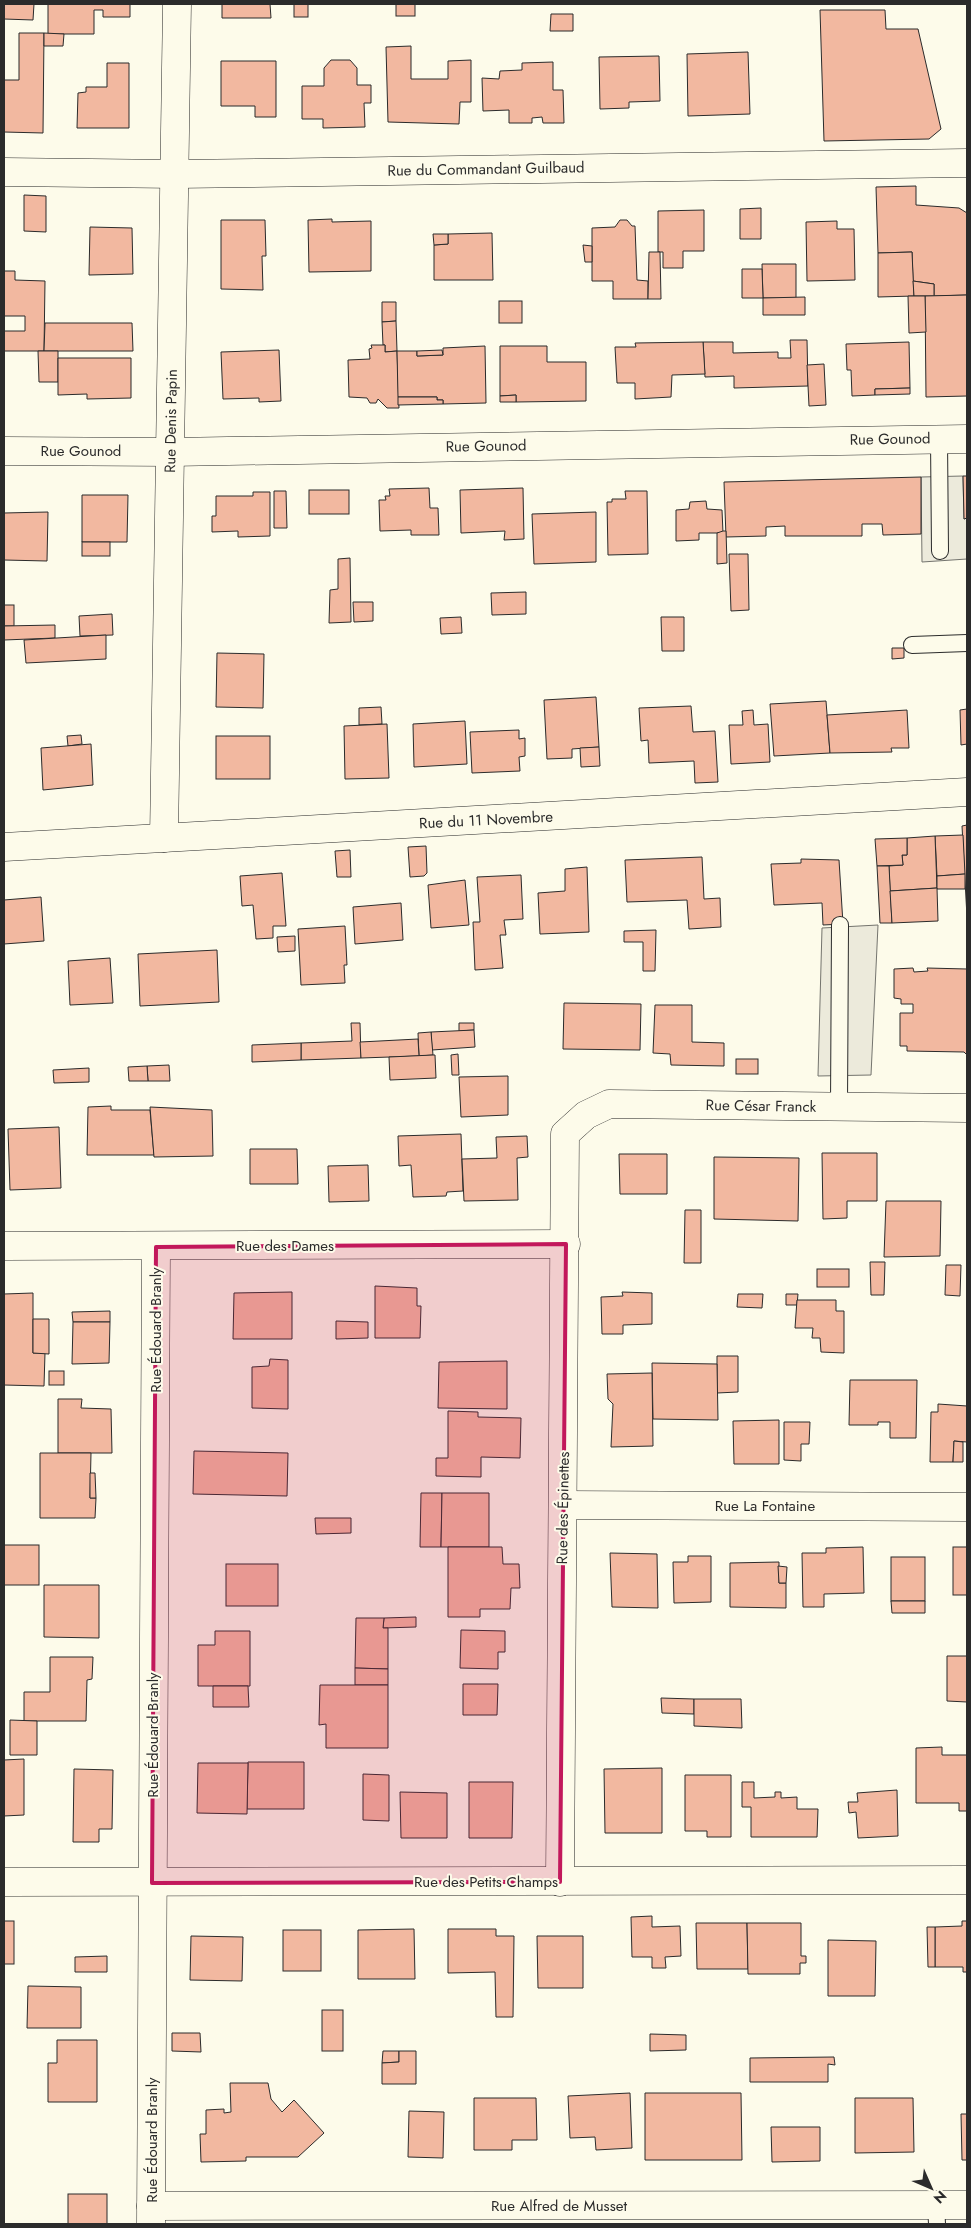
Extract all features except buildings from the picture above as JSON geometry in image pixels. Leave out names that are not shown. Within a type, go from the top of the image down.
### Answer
[{"type":"street","name":"Rue Denis Papin","points":[[164,838],[176,174],[177,4]]},
{"type":"street","name":"Rue du Commandant Guilbaud","points":[[4,172],[176,174],[967,162]]},
{"type":"street","name":"Rue Gounod","points":[[4,451],[171,452],[967,439]]},
{"type":"street","name":"Rue du 11 Novembre","points":[[4,847],[967,792]]},
{"type":"street","name":"Rue César Franck","points":[[565,1134],[586,1115],[609,1104],[967,1108]]},
{"type":"street","name":"Rue des Épinettes","points":[[560,1882],[566,1244],[565,1134]]},
{"type":"street","name":"Rue des Dames","points":[[4,1246],[156,1247],[566,1244]]},
{"type":"street","name":"Rue Édouard Branly","points":[[151,2215],[156,1247]]},
{"type":"street","name":"Rue La Fontaine","points":[[563,1505],[967,1507]]},
{"type":"street","name":"Rue des Petits Champs","points":[[4,1882],[967,1880]]},
{"type":"street","name":"Rue Alfred de Musset","points":[[151,2215],[937,2215],[967,2205]]},
{"type":"lane","points":[[939,439],[940,551]]},
{"type":"lane","points":[[912,645],[967,643]]},
{"type":"lane","points":[[839,1107],[840,925]]},
{"type":"highlighted area","points":[[566,1244],[560,1882],[152,1883],[156,1247]]},
{"type":"shaded area","points":[[963,476],[964,519],[967,518],[967,559],[922,562],[921,477]]},
{"type":"shaded area","points":[[878,925],[871,1075],[818,1076],[822,928]]}]
